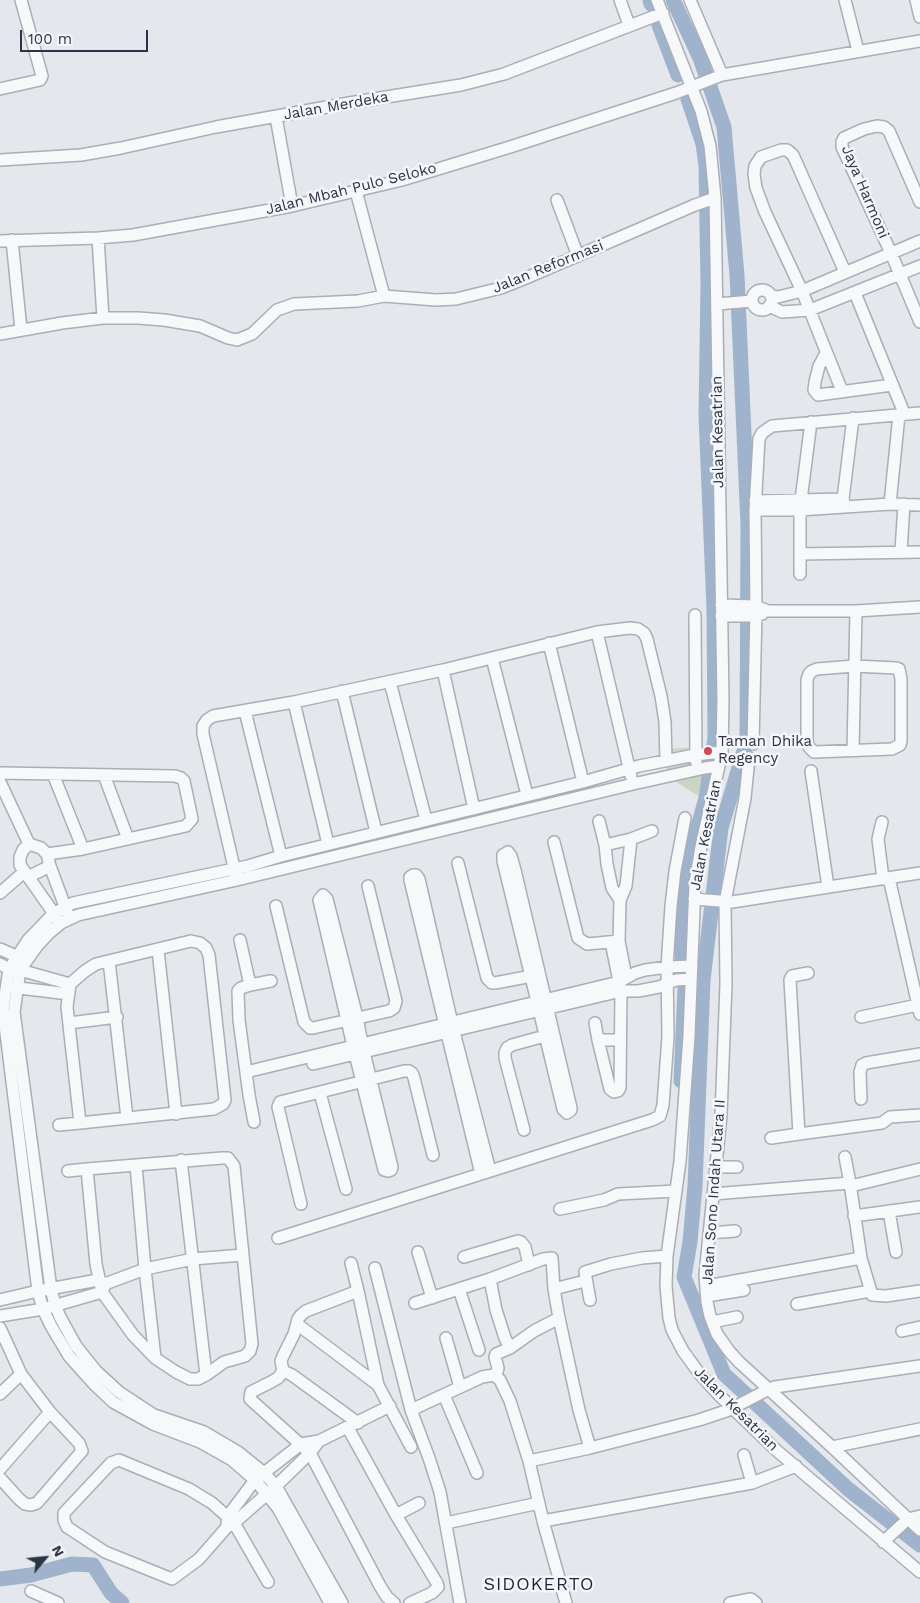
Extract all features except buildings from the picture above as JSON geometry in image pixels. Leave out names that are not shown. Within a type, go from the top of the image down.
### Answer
[{"type":"street","points":[[0,89],[40,80],[42,76],[21,0]]},
{"type":"street","points":[[620,0],[629,25]]},
{"type":"street","name":"Jalan Kesatrian","points":[[657,0],[658,16],[706,128],[710,146],[720,304],[718,426],[724,611],[723,691],[710,753],[697,900],[681,967],[690,979],[680,1151],[667,1256],[667,1301],[672,1330],[690,1362],[738,1406],[757,1433],[886,1540],[920,1572]]},
{"type":"street","points":[[845,0],[858,51]]},
{"type":"street","points":[[916,0],[920,17]]},
{"type":"street","points":[[693,1],[719,76]]},
{"type":"street","name":"Jalan Merdeka","points":[[0,160],[81,155],[349,103],[461,85],[490,78],[629,25],[658,16]]},
{"type":"street","name":"Jalan Mbah Pulo Seloko","points":[[0,241],[133,235],[292,206],[402,180],[510,147],[719,76],[920,41]]},
{"type":"street","points":[[276,117],[292,206]]},
{"type":"street","name":"Jaya Harmoni","points":[[891,253],[842,147],[844,138],[864,129],[877,126],[884,127],[888,131],[920,202]]},
{"type":"street","points":[[842,391],[802,291],[765,212],[756,188],[754,174],[757,162],[761,158],[781,150],[787,150],[793,155],[845,272]]},
{"type":"street","points":[[356,191],[384,296]]},
{"type":"street","name":"Jalan Reformasi","points":[[0,334],[103,318],[138,318],[200,326],[237,340],[252,334],[277,310],[300,303],[358,301],[384,296],[436,300],[456,299],[500,288],[712,199]]},
{"type":"street","points":[[557,200],[578,256]]},
{"type":"street","points":[[98,238],[103,318]]},
{"type":"street","points":[[12,240],[21,330]]},
{"type":"street","points":[[720,304],[747,302],[763,310],[770,301],[778,297],[802,291],[920,241]]},
{"type":"street","points":[[891,253],[920,322]]},
{"type":"street","points":[[747,302],[760,290],[766,291],[770,301],[782,312],[810,310],[920,266]]},
{"type":"street","points":[[854,293],[892,386],[900,411],[890,504]]},
{"type":"street","points":[[826,353],[819,366],[814,390],[818,395],[892,386]]},
{"type":"street","points":[[753,744],[752,611],[755,505],[759,439],[762,433],[772,426],[900,411],[920,412]]},
{"type":"street","points":[[844,503],[853,418]]},
{"type":"street","points":[[800,574],[801,505],[811,422]]},
{"type":"street","points":[[755,505],[844,503],[920,505]]},
{"type":"street","points":[[901,552],[904,504]]},
{"type":"street","points":[[800,554],[920,552]]},
{"type":"street","points":[[724,611],[856,611],[920,607]]},
{"type":"street","points":[[853,750],[856,611]]},
{"type":"street","points":[[260,1476],[200,1442],[153,1424],[96,1371],[76,1346],[55,1305],[26,1151],[3,1009],[5,987],[14,964],[28,940],[53,914],[64,906],[137,889],[198,882],[236,875],[396,841],[504,814],[709,768],[710,753],[695,615]]},
{"type":"street","points":[[236,875],[205,743],[203,726],[212,716],[294,702],[390,682],[597,632],[630,628],[638,629],[644,633],[647,639],[661,696],[665,722],[666,761]]},
{"type":"street","points":[[597,632],[638,783]]},
{"type":"street","points":[[549,643],[582,782]]},
{"type":"street","points":[[492,658],[527,795]]},
{"type":"street","points":[[854,666],[898,669],[902,679],[901,741],[897,747],[892,749],[814,752],[809,748],[807,742],[807,680],[812,671],[854,666]]},
{"type":"street","points":[[443,670],[474,809]]},
{"type":"street","points":[[390,682],[426,820]]},
{"type":"street","points":[[342,691],[376,832]]},
{"type":"street","points":[[294,702],[328,844]]},
{"type":"street","points":[[246,711],[282,856]]},
{"type":"street","points":[[249,871],[282,856],[328,844],[634,768],[710,753]]},
{"type":"street","name":"Jalan Sono Indah Utara II","points":[[749,758],[745,798],[721,902],[724,1048],[721,1115],[706,1258],[707,1291],[712,1322],[717,1334],[729,1351],[767,1390],[832,1447],[907,1520],[920,1530]]},
{"type":"street","points":[[811,771],[828,887]]},
{"type":"street","points":[[0,773],[175,776],[181,778],[184,782],[192,819],[190,823],[182,828],[83,849],[47,854]]},
{"type":"street","points":[[53,774],[83,849]]},
{"type":"street","points":[[104,775],[128,839]]},
{"type":"street","points":[[0,782],[29,844],[41,848],[47,854],[64,906],[66,921]]},
{"type":"street","points":[[500,802],[504,814]]},
{"type":"street","points":[[278,1238],[660,1116],[664,1105],[671,981],[681,967],[671,906],[675,871],[685,818]]},
{"type":"street","points":[[598,821],[605,845],[612,888],[620,900]]},
{"type":"street","points":[[861,1017],[919,1010],[878,840],[882,822]]},
{"type":"street","points":[[406,825],[409,838]]},
{"type":"street","points":[[393,829],[396,841]]},
{"type":"street","points":[[605,845],[631,839],[652,831]]},
{"type":"street","points":[[594,1023],[610,1089],[614,1092],[620,1088],[622,983],[615,942],[620,900],[626,886],[631,839]]},
{"type":"street","points":[[554,842],[578,938],[587,944],[615,942]]},
{"type":"street","points":[[29,844],[23,850],[20,857],[20,865],[53,914],[66,921]]},
{"type":"street","points":[[458,863],[487,978],[492,983],[535,976]]},
{"type":"street","points":[[0,893],[26,874],[50,866]]},
{"type":"street","points":[[697,900],[721,902],[920,873]]},
{"type":"street","points":[[430,944],[410,880],[413,875],[416,875],[418,879],[449,1028],[486,1173]]},
{"type":"street","points":[[14,964],[49,933],[78,915],[140,900],[198,882]]},
{"type":"street","points":[[276,906],[304,1022],[310,1028],[314,1028],[394,1008],[396,1002],[368,886]]},
{"type":"street","points":[[137,889],[140,900]]},
{"type":"street","points":[[518,903],[550,1035],[571,1108],[567,1113],[563,1109],[550,1035]]},
{"type":"street","points":[[240,940],[250,985]]},
{"type":"street","points":[[59,1125],[176,1114],[214,1109],[223,1104],[209,955],[206,948],[200,943],[191,942],[96,964],[75,978],[69,989],[67,1007],[80,1123]]},
{"type":"street","points":[[335,948],[381,1142]]},
{"type":"street","points":[[0,949],[14,964],[69,989]]},
{"type":"street","points":[[158,950],[176,1114]]},
{"type":"street","points":[[109,961],[127,1118]]},
{"type":"street","points":[[14,964],[18,987],[14,1012],[38,1291],[50,1326],[69,1356],[113,1402],[124,1408],[138,1410],[204,1432],[238,1452],[271,1490],[342,1603]]},
{"type":"street","points":[[246,1075],[543,1005],[622,983],[635,973],[681,967]]},
{"type":"street","points":[[799,1134],[790,980],[792,976],[808,973]]},
{"type":"street","points":[[622,983],[638,991],[656,988],[671,981],[690,979]]},
{"type":"street","points":[[254,1122],[239,1020],[238,991],[250,985],[270,981]]},
{"type":"street","points":[[5,987],[69,989]]},
{"type":"street","points":[[69,1023],[116,1017]]},
{"type":"street","points":[[524,1130],[505,1053],[507,1048],[512,1045],[550,1035]]},
{"type":"street","points":[[598,1040],[620,1040]]},
{"type":"street","points":[[861,1099],[860,1068],[862,1065],[920,1054]]},
{"type":"street","points":[[301,1204],[278,1104],[284,1101],[409,1071],[412,1074],[433,1155]]},
{"type":"street","points":[[320,1093],[346,1189]]},
{"type":"street","points":[[771,1138],[882,1123],[890,1117],[920,1114]]},
{"type":"street","points":[[845,1157],[851,1184],[861,1258],[872,1295],[920,1291]]},
{"type":"street","points":[[68,1171],[87,1169],[136,1164],[181,1160],[228,1158],[232,1162],[234,1166],[252,1344],[245,1356],[224,1362],[198,1379],[190,1379],[156,1358],[133,1335],[102,1285],[87,1169]]},
{"type":"street","points":[[181,1160],[206,1375]]},
{"type":"street","points":[[136,1164],[145,1269],[156,1358]]},
{"type":"street","points":[[716,1167],[737,1166]]},
{"type":"street","points":[[714,1194],[851,1184],[920,1169]]},
{"type":"street","points":[[560,1209],[604,1200],[618,1194],[676,1190]]},
{"type":"street","points":[[854,1216],[920,1207]]},
{"type":"street","points":[[889,1211],[896,1252]]},
{"type":"street","points":[[709,1233],[735,1231]]},
{"type":"street","points":[[464,1257],[518,1241],[525,1247],[529,1265]]},
{"type":"street","points":[[418,1252],[432,1298]]},
{"type":"street","points":[[0,1316],[43,1309],[145,1269],[193,1259],[243,1255]]},
{"type":"street","points":[[590,1300],[585,1272],[611,1264],[642,1258],[667,1256]]},
{"type":"street","points":[[415,1303],[544,1259],[552,1258],[558,1318],[579,1410],[590,1448]]},
{"type":"street","points":[[707,1291],[861,1258]]},
{"type":"street","points":[[351,1263],[378,1385],[411,1447]]},
{"type":"street","points":[[375,1268],[411,1410],[436,1477],[460,1603]]},
{"type":"street","points":[[490,1279],[496,1310],[510,1348]]},
{"type":"street","points":[[554,1289],[586,1281]]},
{"type":"street","points":[[0,1300],[51,1289],[102,1285]]},
{"type":"street","points":[[459,1289],[479,1350]]},
{"type":"street","points":[[707,1291],[744,1290]]},
{"type":"street","points":[[358,1291],[306,1311],[298,1320],[294,1334],[283,1356],[281,1362],[283,1370],[278,1378],[251,1392],[250,1399],[310,1453],[380,1586],[387,1597],[394,1603]]},
{"type":"street","points":[[797,1304],[870,1291]]},
{"type":"street","points":[[712,1322],[736,1317]]},
{"type":"street","points":[[496,1376],[498,1368],[495,1356],[558,1318]]},
{"type":"street","points":[[297,1324],[378,1385]]},
{"type":"street","points":[[902,1331],[920,1327]]},
{"type":"street","points":[[0,1328],[21,1374],[50,1412],[79,1442],[82,1450],[37,1503],[31,1505],[24,1504],[0,1478]]},
{"type":"street","points":[[446,1338],[460,1387]]},
{"type":"street","points":[[529,1462],[673,1428],[716,1415],[738,1406],[767,1390],[800,1383],[920,1366]]},
{"type":"street","points":[[283,1370],[292,1375],[353,1425],[396,1515],[438,1585],[432,1593],[410,1603]]},
{"type":"street","points":[[0,1394],[21,1374]]},
{"type":"street","points":[[411,1410],[488,1375],[496,1376],[500,1380],[507,1394],[529,1462],[566,1603]]},
{"type":"street","points":[[444,1394],[477,1473]]},
{"type":"street","points":[[268,1582],[230,1522],[212,1503],[190,1489],[119,1460],[111,1463],[64,1513],[67,1527],[105,1552],[172,1579],[199,1560],[230,1522],[260,1476],[301,1444],[319,1441],[390,1406]]},
{"type":"street","points":[[0,1469],[50,1412]]},
{"type":"street","points":[[832,1447],[920,1428]]},
{"type":"street","points":[[230,1522],[271,1490],[310,1453],[319,1441]]},
{"type":"street","points":[[744,1455],[752,1483]]},
{"type":"street","points":[[543,1521],[752,1483],[796,1466]]},
{"type":"street","points":[[396,1515],[419,1503]]},
{"type":"street","points":[[446,1523],[539,1503]]},
{"type":"street","points":[[886,1540],[907,1520],[920,1516]]},
{"type":"street","points":[[310,1554],[330,1603]]},
{"type":"street","points":[[37,1597],[58,1603]]},
{"type":"street","points":[[730,1603],[750,1599],[756,1603]]},
{"type":"green space","points":[[721,746],[710,803],[668,777],[665,749]]},
{"type":"waterway","points":[[650,0],[651,4]]},
{"type":"waterway","points":[[673,0],[700,58],[724,127],[737,275],[748,525],[747,741],[721,828],[703,980],[695,1186],[690,1242],[684,1277],[724,1374],[848,1489],[920,1545]]},
{"type":"waterway","points":[[659,25],[678,75]]},
{"type":"waterway","points":[[681,1081],[685,987],[682,950],[685,873],[706,798],[715,738],[714,609],[706,416],[708,285],[706,166],[703,144],[688,99]]},
{"type":"waterway","points":[[0,1579],[31,1575],[72,1564],[93,1565],[111,1593],[122,1603]]},
{"type":"place","name":"Taman Dhika Regency","points":[[708,751]]},
{"type":"district","name":"SIDOKERTO","points":[[539,1585]]}]
